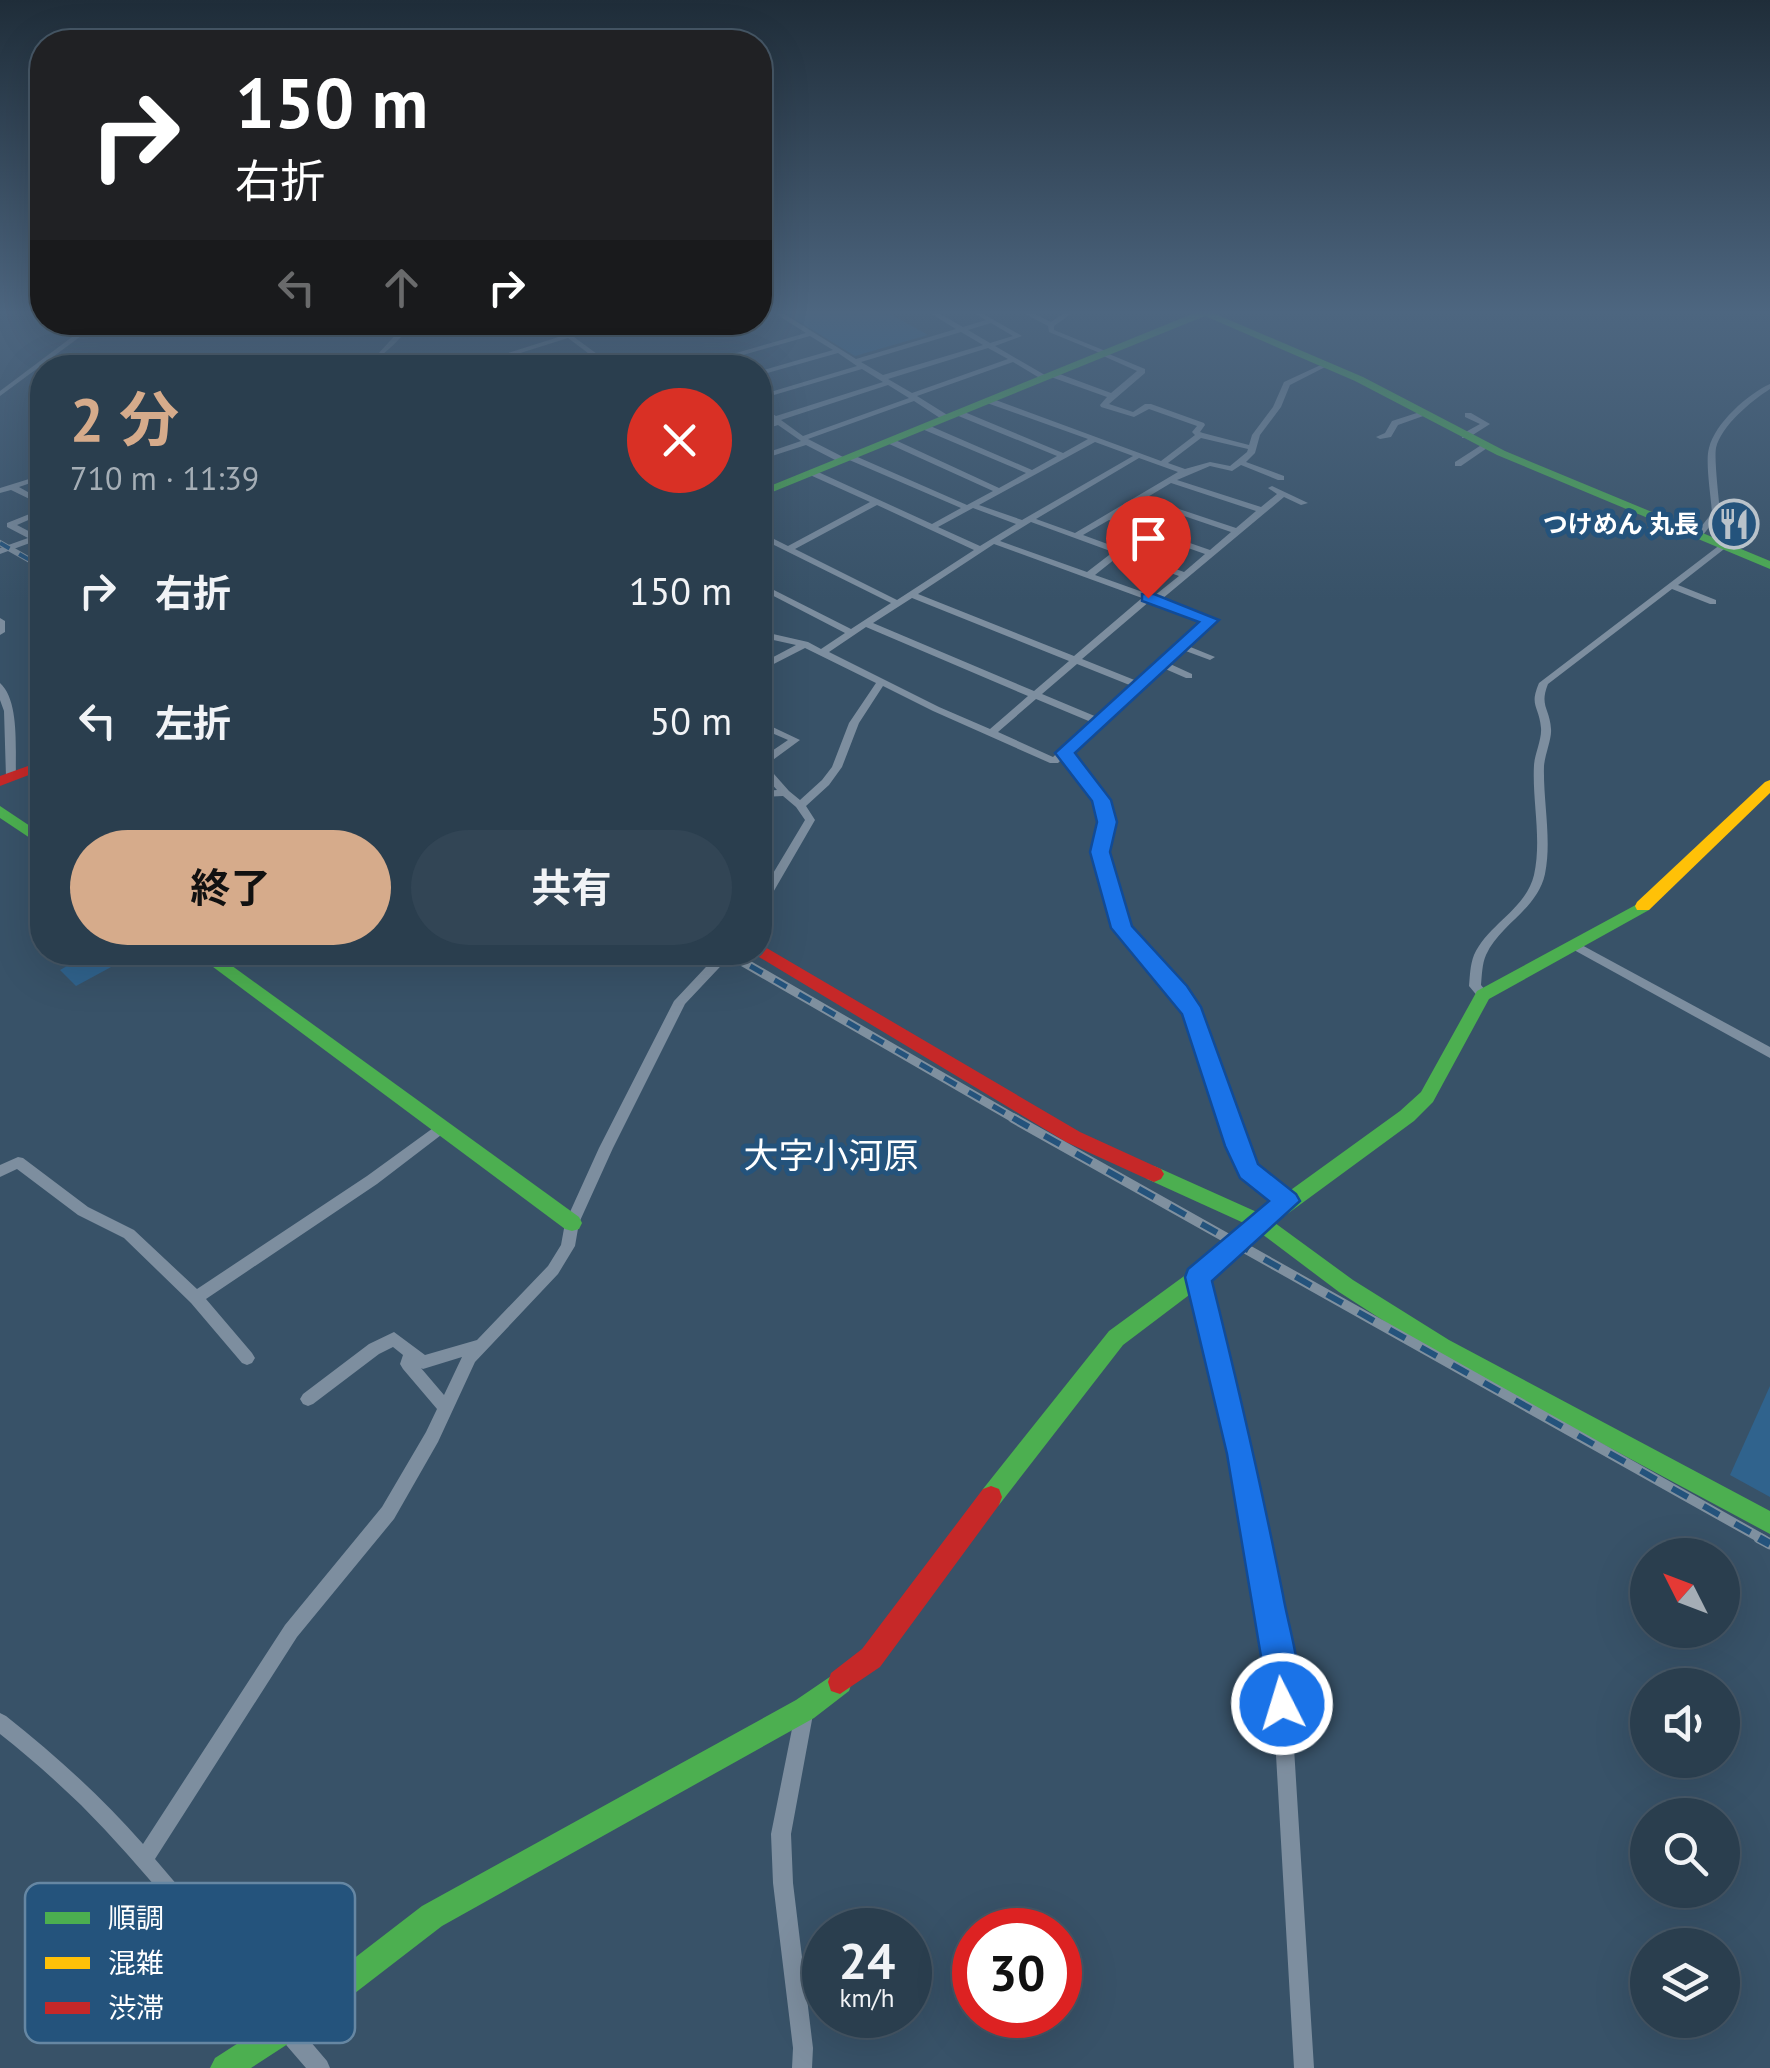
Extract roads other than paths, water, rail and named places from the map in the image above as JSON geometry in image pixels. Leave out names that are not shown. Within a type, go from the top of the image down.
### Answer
[{"type":"main road","points":[[772,489],[975,407]]},
{"type":"main road","points":[[1409,407],[1486,446],[1770,565]]},
{"type":"main road","points":[[6,779],[30,770]]},
{"type":"main road","points":[[355,1975],[432,1916],[805,1709],[871,1658],[942,1559],[1116,1338],[1198,1277],[1287,1201],[1407,1116],[1427,1097],[1483,995],[1634,914],[1770,785]]},
{"type":"main road","points":[[0,811],[30,832]]},
{"type":"main road","points":[[772,957],[1074,1137],[1260,1222],[1346,1286],[1442,1347],[1770,1524]]},
{"type":"main road","points":[[224,965],[572,1223]]},
{"type":"main road","points":[[226,2068],[264,2043]]},
{"type":"street","points":[[772,424],[816,407]]},
{"type":"street","points":[[772,453],[889,407]]},
{"type":"street","points":[[934,407],[1063,456]]},
{"type":"street","points":[[1005,407],[1185,472]]},
{"type":"street","points":[[1104,407],[1134,415],[1147,407]]},
{"type":"street","points":[[1149,407],[1201,424],[1196,432],[1200,435],[1252,448]]},
{"type":"street","points":[[1076,536],[1185,472],[1210,464],[1232,469],[1242,463],[1275,407]]},
{"type":"street","points":[[1700,533],[1716,513],[1712,449],[1741,407]]},
{"type":"street","points":[[1402,440],[1384,436],[1395,423],[1422,413]]},
{"type":"street","points":[[1465,436],[1486,424],[1468,415]]},
{"type":"street","points":[[772,417],[805,440],[846,459],[970,507],[1076,536],[1185,575]]},
{"type":"street","points":[[925,426],[1033,472]]},
{"type":"street","points":[[1163,463],[1200,435]]},
{"type":"street","points":[[932,527],[1095,439]]},
{"type":"street","points":[[890,441],[1000,490]]},
{"type":"street","points":[[1458,464],[1486,446]]},
{"type":"street","points":[[821,653],[1025,521],[1140,455]]},
{"type":"street","points":[[1242,463],[1282,478]]},
{"type":"street","points":[[813,472],[980,549]]},
{"type":"street","points":[[1170,480],[1261,510]]},
{"type":"street","points":[[0,491],[30,481]]},
{"type":"street","points":[[12,488],[30,499]]},
{"type":"street","points":[[1272,488],[1304,503]]},
{"type":"street","points":[[990,733],[1283,493]]},
{"type":"street","points":[[1140,498],[1237,531]]},
{"type":"street","points":[[789,549],[876,502]]},
{"type":"street","points":[[30,514],[10,525],[30,533]]},
{"type":"street","points":[[1108,516],[1211,553]]},
{"type":"street","points":[[0,551],[30,539]]},
{"type":"street","points":[[772,541],[897,604]]},
{"type":"street","points":[[772,637],[805,644],[1054,760],[1164,666],[1210,620],[993,541]]},
{"type":"street","points":[[1483,995],[1474,986],[1480,955],[1534,891],[1540,870],[1542,795],[1538,746],[1546,731],[1538,697],[1544,682],[1725,544]]},
{"type":"street","points":[[1088,576],[1119,551]]},
{"type":"street","points":[[1672,586],[1714,602]]},
{"type":"street","points":[[772,592],[852,633]]},
{"type":"street","points":[[912,594],[1140,686]]},
{"type":"street","points":[[0,622],[0,632]]},
{"type":"street","points":[[866,624],[1099,722]]},
{"type":"street","points":[[772,662],[805,644]]},
{"type":"street","points":[[1183,646],[1210,657]]},
{"type":"street","points":[[1164,666],[1190,676]]},
{"type":"street","points":[[800,805],[836,771],[847,752],[848,736],[881,682]]},
{"type":"street","points":[[0,686],[10,712],[4,754],[6,779]]},
{"type":"street","points":[[772,729],[795,740],[772,756]]},
{"type":"street","points":[[1064,753],[1101,800],[1107,822],[1100,852],[1122,928],[1193,1013],[1249,1171],[1287,1201]]},
{"type":"street","points":[[772,778],[810,820],[804,837],[772,886]]},
{"type":"street","points":[[772,794],[784,793]]},
{"type":"street","points":[[1578,947],[1770,1053]]},
{"type":"street","points":[[144,1859],[291,1631],[388,1513],[470,1357],[553,1270],[568,1246],[572,1223],[680,1001],[715,965]]},
{"type":"street","points":[[196,1298],[372,1180],[440,1128]]},
{"type":"street","points":[[0,1171],[18,1162],[83,1211],[129,1234],[196,1298],[247,1358]]},
{"type":"street","points":[[1198,1277],[1241,1454],[1280,1668],[1304,2068]]},
{"type":"street","points":[[308,1399],[394,1338],[423,1362],[480,1346]]},
{"type":"street","points":[[410,1354],[408,1364],[446,1408]]},
{"type":"street","points":[[802,2068],[804,2048],[783,1883],[781,1834],[805,1709]]},
{"type":"street","points":[[0,1722],[53,1761],[164,1883]]},
{"type":"street","points":[[296,2043],[320,2068]]},
{"type":"railway","points":[[0,543],[30,560]]},
{"type":"railway","points":[[749,965],[1017,1120]]},
{"type":"railway","points":[[1013,1118],[1764,1540]]},
{"type":"railway","points":[[1759,1538],[1770,1544]]},
{"type":"place","name":"つけめん 丸長","points":[[1734,524]]},
{"type":"district","name":"大字小河原","points":[[831,1156]]}]
